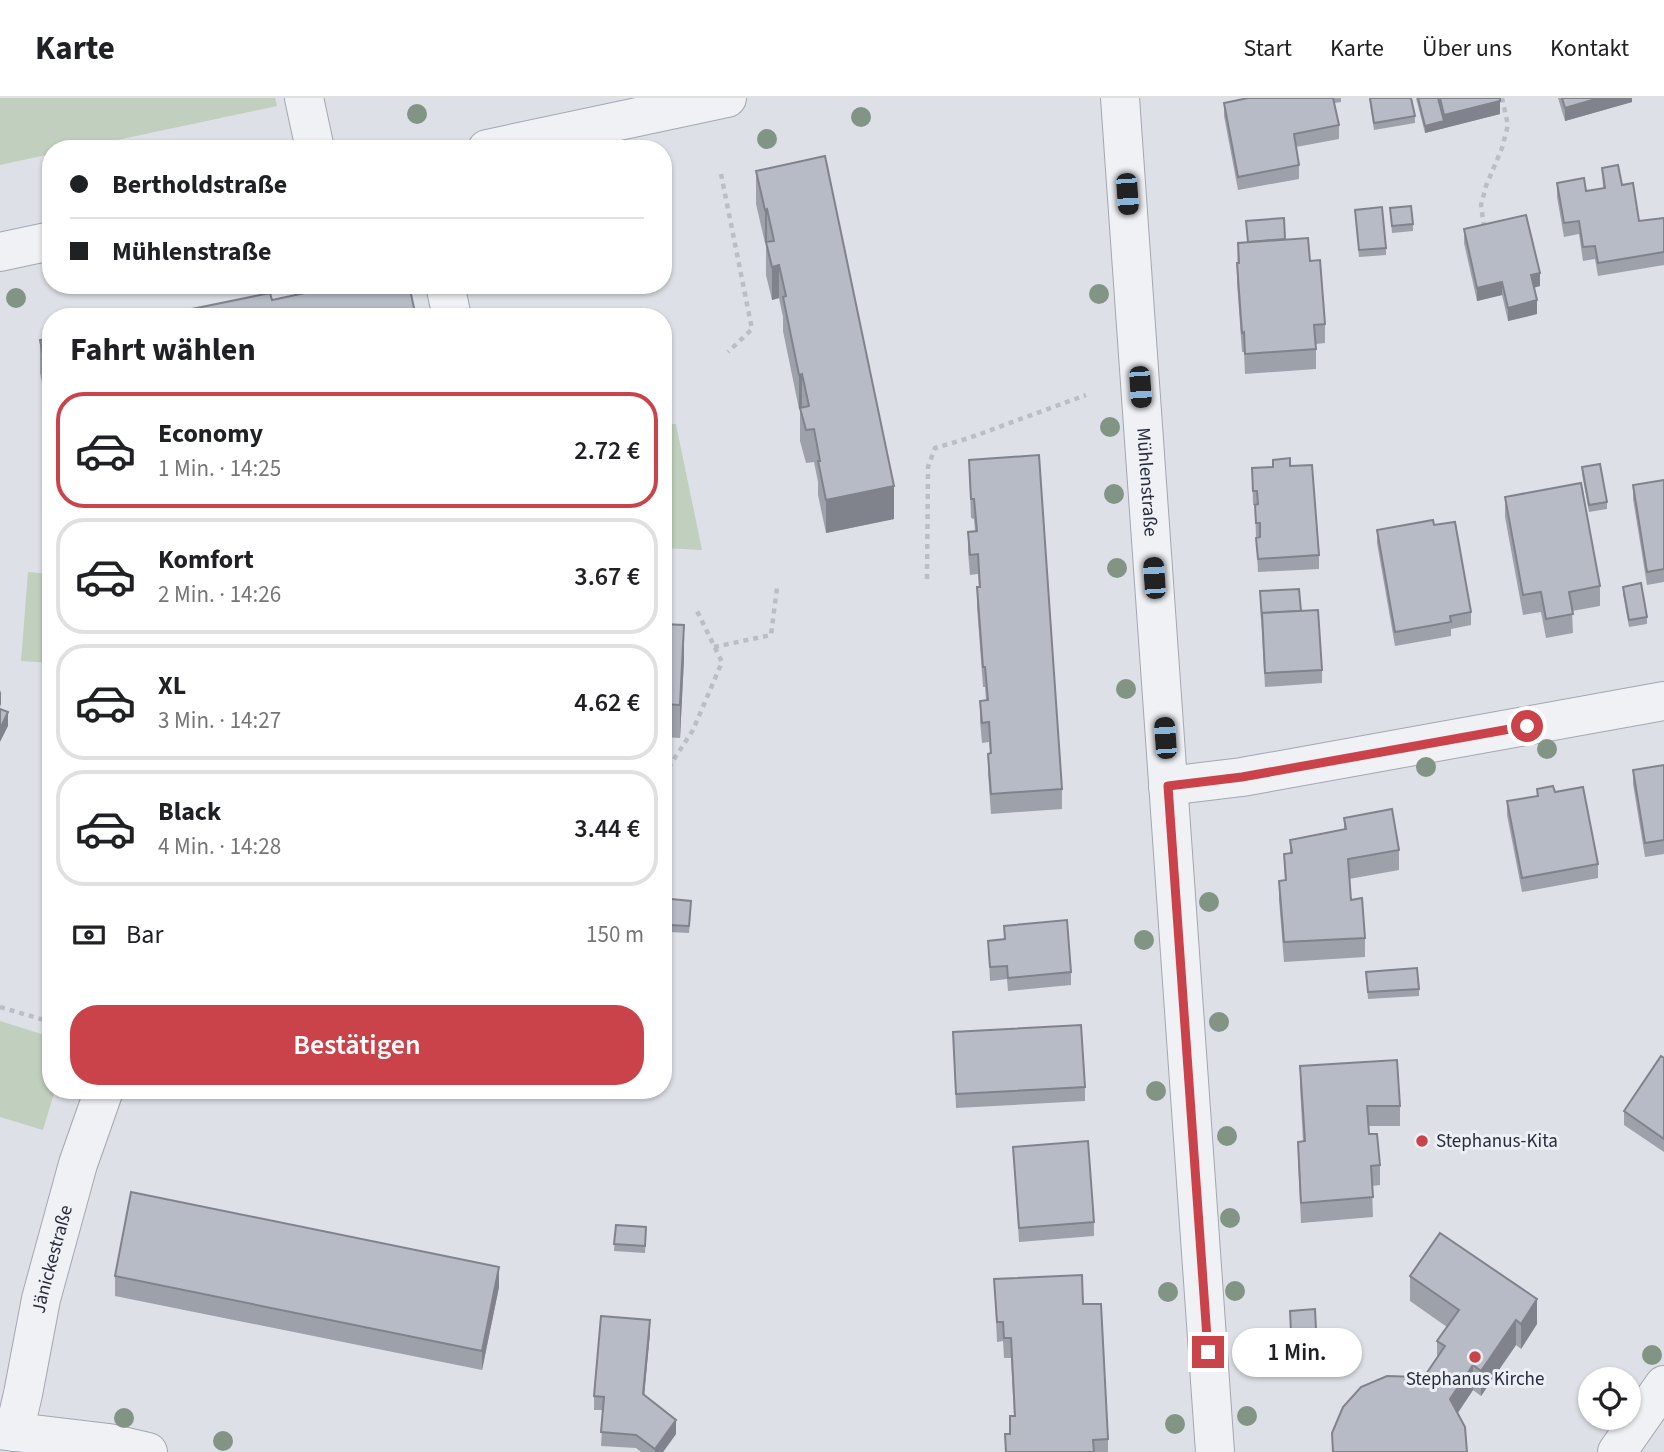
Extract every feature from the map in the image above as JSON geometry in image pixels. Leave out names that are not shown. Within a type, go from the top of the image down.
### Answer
[{"type":"street","points":[[304,98],[313,140]]},
{"type":"street","points":[[529,140],[727,98]]},
{"type":"street","name":"Mühlenstraße","points":[[1120,98],[1215,1452]]},
{"type":"street","points":[[0,252],[42,243]]},
{"type":"street","points":[[1168,786],[1256,775],[1664,701]]},
{"type":"street","name":"Jänickestraße","points":[[101,1099],[78,1164],[41,1299],[23,1394],[7,1431],[109,1443],[148,1452]]},
{"type":"street","points":[[1617,1452],[1652,1428],[1664,1385]]},
{"type":"path","points":[[1484,226],[1481,205],[1486,186],[1503,148],[1508,125],[1502,98]]},
{"type":"path","points":[[721,174],[752,329],[728,352]]},
{"type":"path","points":[[927,579],[928,467],[934,448],[1086,395]]},
{"type":"path","points":[[714,647],[771,635],[777,588]]},
{"type":"path","points":[[672,762],[693,730],[722,662],[695,607]]},
{"type":"path","points":[[0,1007],[42,1019]]},
{"type":"green space","points":[[0,98],[275,98],[277,106],[117,140],[42,140],[42,156],[0,165]]},
{"type":"green space","points":[[672,424],[676,424],[702,550],[672,548]]},
{"type":"green space","points":[[28,572],[42,573],[42,662],[21,661]]},
{"type":"green space","points":[[0,1021],[42,1034],[42,1099],[52,1099],[43,1130],[0,1117]]},
{"type":"building","points":[[1248,98],[1333,98],[1339,125],[1294,134],[1299,165],[1238,177],[1224,103]]},
{"type":"building","points":[[1370,98],[1411,98],[1415,116],[1374,123]]},
{"type":"building","points":[[1418,98],[1438,98],[1444,121],[1425,126]]},
{"type":"building","points":[[1440,98],[1500,98],[1500,101],[1444,115]]},
{"type":"building","points":[[1562,98],[1599,98],[1565,108]]},
{"type":"building","points":[[825,156],[894,486],[826,500],[814,429],[806,430],[800,408],[809,406],[802,374],[799,375],[779,265],[772,267],[766,242],[774,241],[756,171]]},
{"type":"building","points":[[1618,165],[1622,185],[1633,183],[1639,221],[1664,218],[1664,252],[1598,263],[1595,246],[1583,247],[1579,221],[1564,223],[1557,183],[1584,178],[1586,191],[1605,188],[1602,168]]},
{"type":"building","points":[[1411,206],[1413,224],[1392,226],[1390,208]]},
{"type":"building","points":[[1382,207],[1386,248],[1359,250],[1355,210]]},
{"type":"building","points":[[1526,215],[1540,273],[1531,275],[1537,300],[1508,308],[1502,282],[1477,288],[1464,229]]},
{"type":"building","points":[[1284,218],[1285,239],[1248,242],[1246,221]]},
{"type":"building","points":[[1308,238],[1310,261],[1320,260],[1325,324],[1314,325],[1316,349],[1245,354],[1237,263],[1238,243]]},
{"type":"building","points":[[265,294],[270,294],[272,300],[300,294],[411,294],[414,308],[197,308]]},
{"type":"building","points":[[1039,455],[1062,789],[991,794],[989,722],[982,723],[980,701],[988,700],[977,587],[980,587],[978,554],[970,555],[968,532],[977,531],[974,499],[971,499],[969,460]]},
{"type":"building","points":[[1290,458],[1290,466],[1312,465],[1319,555],[1258,559],[1256,538],[1260,537],[1260,523],[1256,523],[1255,505],[1258,504],[1257,491],[1253,491],[1252,468],[1273,467],[1273,460]]},
{"type":"building","points":[[1600,464],[1607,502],[1589,505],[1582,467]]},
{"type":"building","points":[[1664,480],[1664,569],[1647,572],[1633,485]]},
{"type":"building","points":[[1581,483],[1600,586],[1569,592],[1573,614],[1546,619],[1541,592],[1523,595],[1505,497]]},
{"type":"building","points":[[1433,520],[1434,525],[1455,522],[1471,612],[1450,616],[1451,622],[1395,632],[1377,530]]},
{"type":"building","points":[[1641,583],[1647,617],[1629,620],[1623,587]]},
{"type":"building","points":[[1299,589],[1301,611],[1262,613],[1262,619],[1260,591]]},
{"type":"building","points":[[1318,610],[1322,670],[1265,673],[1262,613]]},
{"type":"building","points":[[672,624],[684,625],[680,705],[672,705]]},
{"type":"building","points":[[0,709],[8,712],[0,729]]},
{"type":"building","points":[[1664,765],[1664,840],[1645,843],[1633,770]]},
{"type":"building","points":[[1553,786],[1555,792],[1583,787],[1598,864],[1522,878],[1507,801],[1538,796],[1537,789]]},
{"type":"building","points":[[1392,809],[1399,850],[1348,859],[1351,900],[1362,898],[1365,938],[1284,942],[1279,881],[1286,880],[1284,854],[1292,853],[1290,840],[1346,829],[1344,818]]},
{"type":"building","points":[[672,899],[691,901],[689,926],[672,925]]},
{"type":"building","points":[[1067,920],[1071,972],[1008,978],[1007,966],[990,967],[988,941],[1005,939],[1004,926]]},
{"type":"building","points":[[1417,968],[1419,989],[1368,992],[1366,972]]},
{"type":"building","points":[[1081,1025],[1085,1087],[956,1094],[953,1032]]},
{"type":"building","points":[[1661,1056],[1664,1058],[1664,1139],[1624,1111]]},
{"type":"building","points":[[1397,1060],[1400,1106],[1367,1106],[1369,1134],[1377,1134],[1380,1165],[1371,1166],[1373,1197],[1301,1203],[1298,1142],[1305,1141],[1300,1066]]},
{"type":"building","points":[[1088,1141],[1094,1222],[1019,1228],[1013,1147]]},
{"type":"building","points":[[131,1192],[499,1267],[482,1351],[115,1276]]},
{"type":"building","points":[[616,1225],[646,1227],[645,1246],[614,1244]]},
{"type":"building","name":"Stephanus Kirche","points":[[1440,1233],[1537,1299],[1521,1324],[1516,1320],[1481,1371],[1473,1365],[1450,1399],[1465,1427],[1467,1452],[1333,1452],[1332,1433],[1343,1407],[1361,1387],[1387,1376],[1419,1377],[1422,1380],[1445,1346],[1437,1341],[1459,1310],[1410,1276]]},
{"type":"building","points":[[1082,1275],[1083,1304],[1101,1304],[1108,1439],[1093,1440],[1094,1452],[1006,1452],[1005,1434],[1010,1434],[1010,1416],[1015,1416],[1011,1338],[1004,1338],[1003,1322],[997,1322],[994,1279]]},
{"type":"building","points":[[1315,1309],[1317,1351],[1292,1352],[1290,1311]]},
{"type":"building","points":[[601,1316],[650,1320],[643,1394],[676,1420],[655,1449],[636,1435],[601,1432],[604,1397],[594,1396]]},
{"type":"place","name":"Stephanus-Kita","points":[[1422,1141]]},
{"type":"place","name":"Stephanus Kirche","points":[[1475,1357]]},
{"type":"route","points":[[1208,1352],[1168,786],[1226,780],[1527,726]]}]
